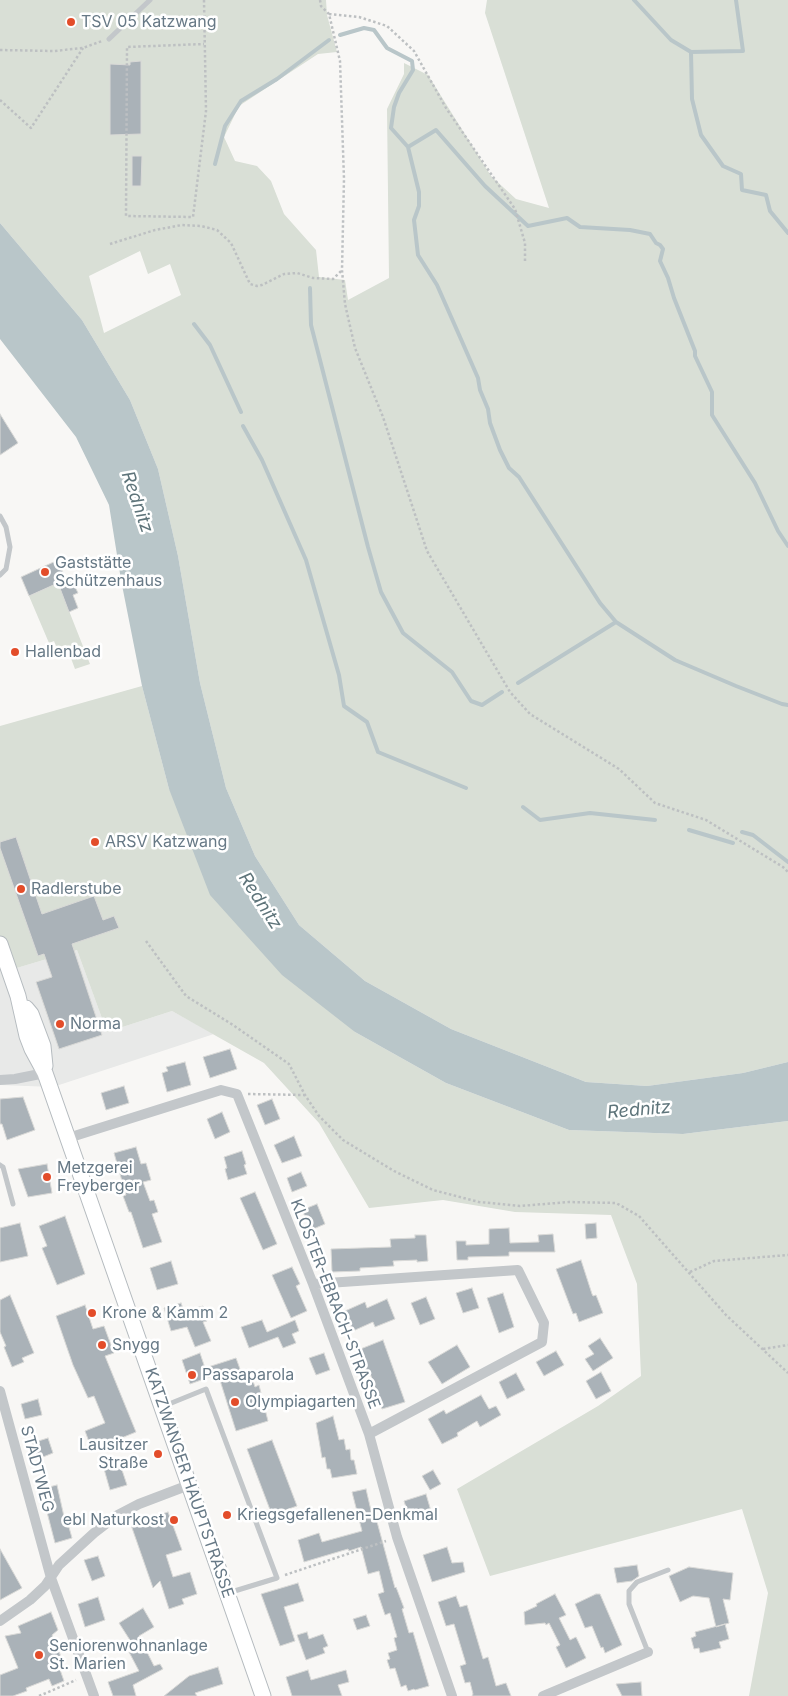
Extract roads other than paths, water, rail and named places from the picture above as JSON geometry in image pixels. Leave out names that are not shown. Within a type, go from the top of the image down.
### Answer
[{"type":"main road","name":"KATZWANGER HAUPTSTRASSE","points":[[0,944],[18,996],[31,1014],[43,1046],[45,1072],[263,1696]]},
{"type":"street","points":[[0,1080],[15,1079],[45,1072]]},
{"type":"street","name":"KLOSTER-EBRACH-STRASSE","points":[[68,1138],[221,1090],[237,1094],[313,1284],[369,1434],[397,1537],[452,1696]]},
{"type":"street","points":[[313,1284],[518,1270],[544,1323],[542,1342],[369,1434]]},
{"type":"street","name":"STADTWEG","points":[[0,1391],[51,1578],[94,1696]]},
{"type":"street","points":[[0,1621],[30,1600],[45,1586],[59,1565],[116,1516],[139,1504],[189,1484]]},
{"type":"street","points":[[544,1696],[648,1652]]},
{"type":"lane","points":[[109,39],[150,0]]},
{"type":"lane","points":[[0,516],[6,527],[10,547],[6,569],[0,576]]},
{"type":"lane","points":[[0,1164],[3,1167],[14,1204]]},
{"type":"lane","points":[[162,1406],[206,1389],[277,1578],[227,1593]]},
{"type":"lane","points":[[648,1652],[629,1604],[629,1591],[637,1582],[668,1570]]},
{"type":"water","name":"Rednitz","points":[[0,223],[82,320],[130,400],[158,469],[178,556],[200,683],[226,788],[255,856],[299,925],[365,981],[451,1029],[586,1082],[647,1086],[743,1073],[788,1062],[788,1121],[683,1134],[569,1130],[446,1083],[355,1032],[282,975],[210,895],[169,789],[142,686],[121,580],[109,505],[76,437],[0,339]]},
{"type":"waterway","points":[[634,0],[671,40],[691,52],[743,51],[736,0]]},
{"type":"waterway","points":[[340,35],[364,28],[374,30],[387,48],[412,61],[413,70],[399,93],[394,107],[391,128],[408,147],[436,130],[485,186],[528,226],[567,218],[580,227],[630,230],[650,234],[656,243],[660,245],[663,249],[660,261],[695,351],[695,356],[712,392],[712,415],[755,483],[778,531],[788,546]]},
{"type":"waterway","points":[[215,164],[225,126],[241,101],[277,79],[329,40]]},
{"type":"waterway","points":[[691,52],[692,99],[701,135],[723,166],[741,174],[742,190],[766,195],[770,211],[788,233]]},
{"type":"waterway","points":[[408,147],[419,192],[419,206],[414,220],[418,255],[437,285],[478,378],[480,390],[488,409],[490,423],[500,450],[509,468],[519,477],[600,603],[616,622],[675,660],[736,686],[788,705]]},
{"type":"waterway","points":[[310,288],[311,325],[381,592],[403,633],[452,672],[471,701],[482,705],[502,692]]},
{"type":"waterway","points":[[194,324],[210,345],[241,412]]},
{"type":"waterway","points":[[243,426],[262,460],[306,560],[339,675],[344,706],[367,722],[378,752],[466,788]]},
{"type":"waterway","points":[[518,683],[616,622]]},
{"type":"waterway","points":[[523,807],[540,820],[590,813],[655,820]]},
{"type":"waterway","points":[[689,830],[733,843]]},
{"type":"waterway","points":[[742,832],[753,835],[788,862]]},
{"type":"place","name":"TSV 05 Katzwang","points":[[71,22]]},
{"type":"place","name":"Gaststätte Schützenhaus","points":[[45,572]]},
{"type":"place","name":"Hallenbad","points":[[15,652]]},
{"type":"place","name":"ARSV Katzwang","points":[[95,842]]},
{"type":"place","name":"Radlerstube","points":[[21,889]]},
{"type":"place","name":"Norma","points":[[60,1024]]},
{"type":"place","name":"Metzgerei Freyberger","points":[[47,1177]]},
{"type":"place","name":"Krone & Kamm 2","points":[[92,1313]]},
{"type":"place","name":"Snygg","points":[[102,1345]]},
{"type":"place","name":"Passaparola","points":[[192,1375]]},
{"type":"place","name":"Olympiagarten","points":[[235,1402]]},
{"type":"place","name":"Lausitzer Straße","points":[[158,1454]]},
{"type":"place","name":"Kriegsgefallenen-Denkmal","points":[[227,1515]]},
{"type":"place","name":"ebl Naturkost","points":[[174,1520]]},
{"type":"place","name":"Seniorenwohnanlage St. Marien","points":[[39,1655]]}]
